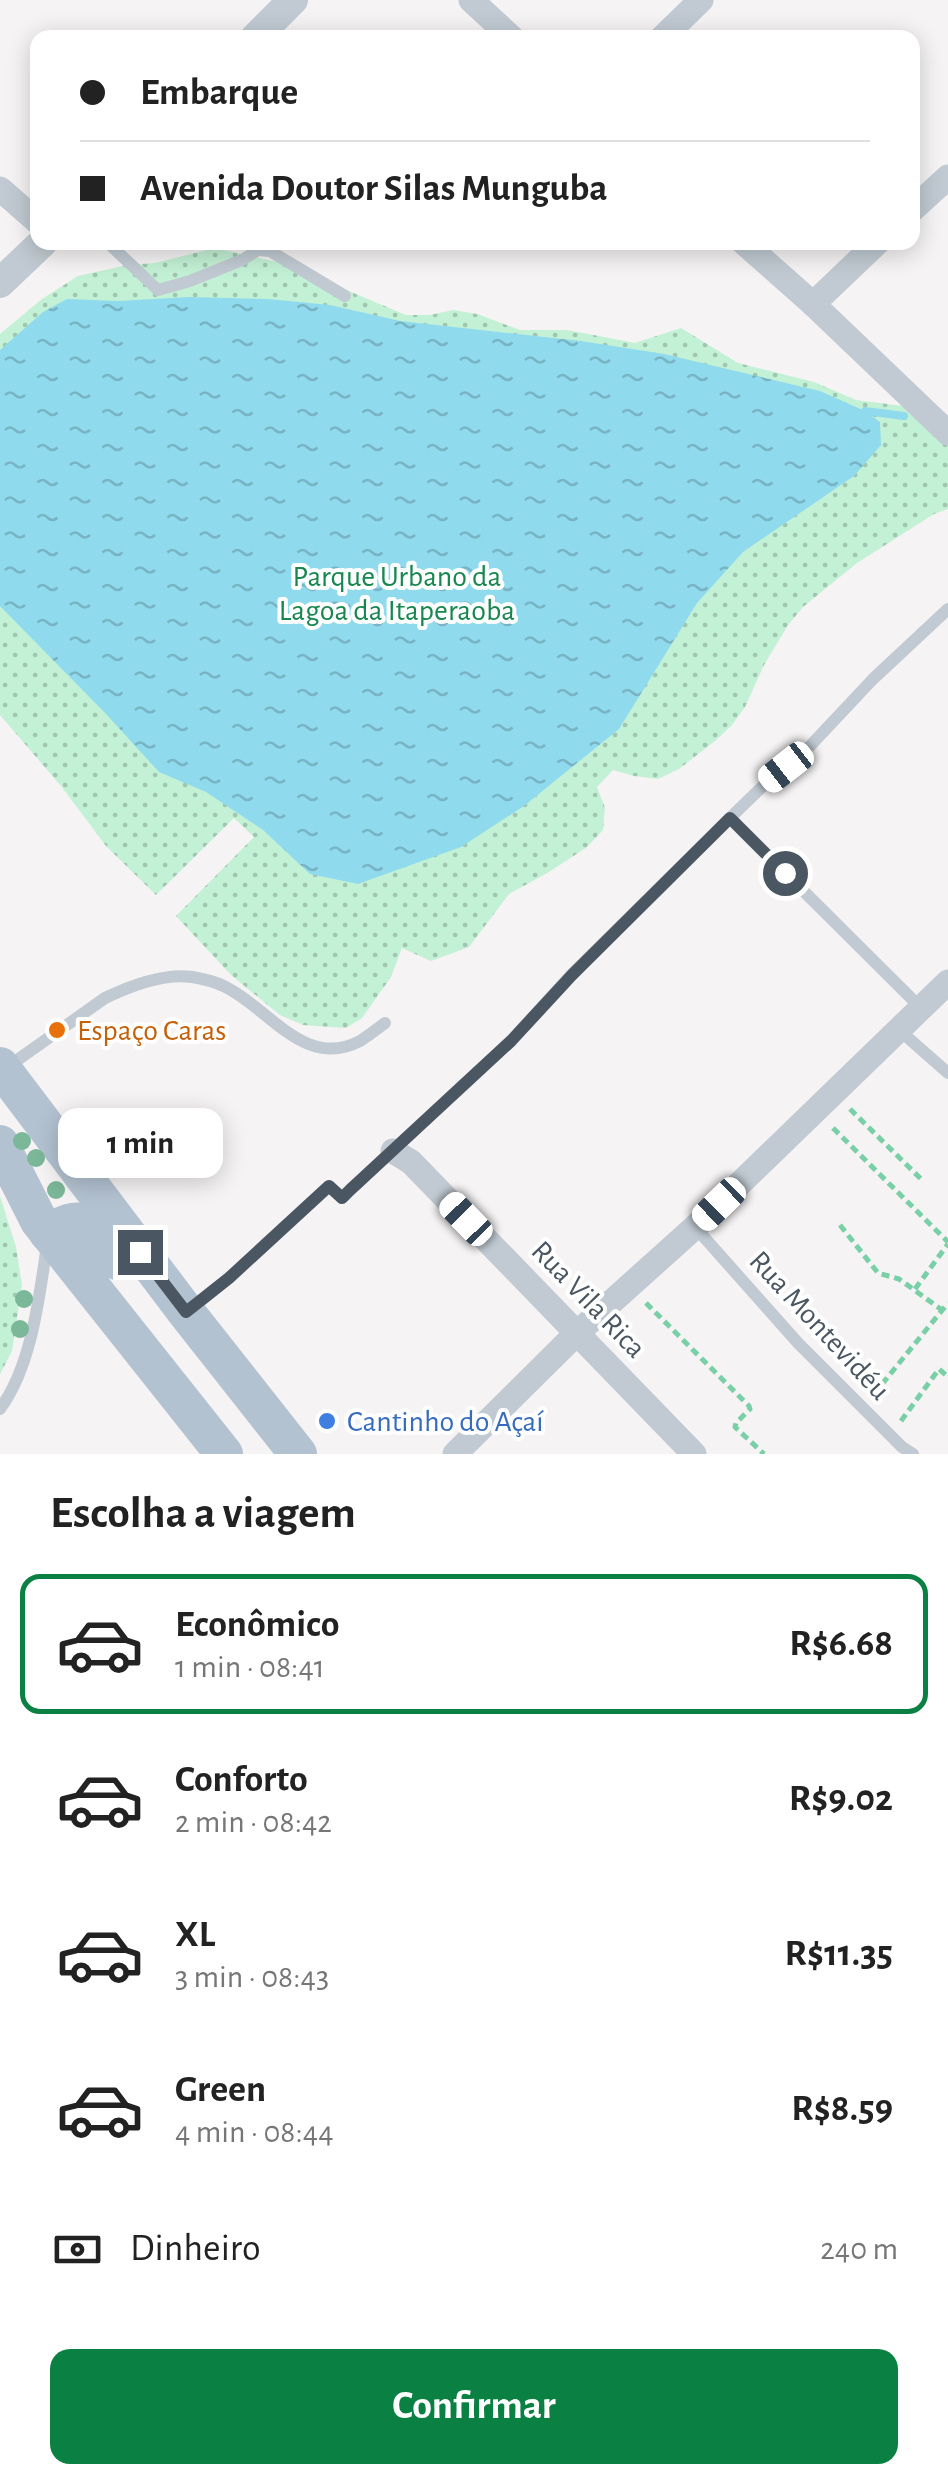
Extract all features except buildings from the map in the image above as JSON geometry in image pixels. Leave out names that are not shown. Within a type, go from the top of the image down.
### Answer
[{"type":"main road","points":[[2,1068],[298,1454]]},
{"type":"main road","points":[[0,1144],[39,1222],[224,1454]]},
{"type":"main road","points":[[48,1233],[68,1222],[86,1223],[140,1290],[186,1312]]},
{"type":"street","points":[[263,30],[293,0]]},
{"type":"street","points":[[472,0],[504,30]]},
{"type":"street","points":[[670,30],[702,0]]},
{"type":"street","points":[[920,202],[948,176]]},
{"type":"street","points":[[0,189],[30,215]]},
{"type":"street","points":[[0,283],[35,250]]},
{"type":"street","points":[[752,250],[948,433]]},
{"type":"street","points":[[813,304],[870,250]]},
{"type":"street","points":[[454,1454],[577,1333],[695,1228],[948,982]]},
{"type":"street","name":"Rua Vila Rica","points":[[393,1151],[411,1162],[694,1454]]},
{"type":"lane","points":[[116,250],[158,290],[190,281],[258,250],[270,251],[344,296]]},
{"type":"lane","points":[[186,1312],[329,1186],[342,1198],[393,1151],[511,1041],[730,818],[810,746],[872,679],[948,609]]},
{"type":"lane","points":[[730,818],[921,1008]]},
{"type":"lane","points":[[2,1068],[105,998],[176,976],[199,978],[231,989],[303,1044],[321,1049],[359,1042],[385,1023]]},
{"type":"lane","points":[[898,1029],[948,1074]]},
{"type":"lane","name":"Rua Montevidéu","points":[[695,1228],[798,1343],[904,1452]]},
{"type":"lane","points":[[0,1409],[18,1380],[28,1349],[48,1233]]},
{"type":"path","points":[[824,1102],[923,1180]]},
{"type":"path","points":[[824,1102],[948,1243],[915,1289]]},
{"type":"path","points":[[840,1225],[878,1273],[900,1280],[942,1310]]},
{"type":"path","points":[[630,1286],[749,1406],[735,1428],[764,1454]]},
{"type":"path","points":[[862,1407],[948,1303]]},
{"type":"path","points":[[891,1436],[939,1369],[948,1377]]},
{"type":"green space","name":"Parque Urbano da Lagoa da Itaperaoba","points":[[207,250],[224,250],[282,263],[406,315],[453,310],[477,314],[520,330],[567,330],[635,343],[681,328],[738,363],[814,382],[856,400],[911,407],[948,425],[948,509],[857,563],[803,607],[764,665],[745,707],[715,741],[679,769],[658,779],[613,770],[597,787],[605,808],[603,830],[587,847],[509,894],[469,947],[431,961],[402,948],[391,977],[362,1018],[346,1028],[303,1025],[280,1015],[231,975],[176,916],[254,837],[234,818],[156,895],[106,846],[0,715],[0,334],[42,299],[78,276]]},
{"type":"green space","points":[[0,1196],[16,1247],[22,1285],[12,1351],[0,1374]]},
{"type":"water","name":"Parque Urbano da Lagoa da Itaperaoba","points":[[189,297],[330,305],[400,321],[664,354],[820,391],[880,422],[881,445],[854,476],[743,552],[697,603],[619,729],[524,806],[461,847],[358,884],[310,874],[263,830],[206,792],[159,772],[0,606],[0,350],[43,312],[67,299]]},
{"type":"waterway","points":[[865,411],[904,416]]},
{"type":"place","name":"Espaço Caras","points":[[57,1030]]},
{"type":"place","name":"Cantinho do Açaí","points":[[327,1421]]},
{"type":"route","points":[[140,1252],[186,1312],[329,1186],[342,1198],[511,1041],[730,818],[785,873]]}]
